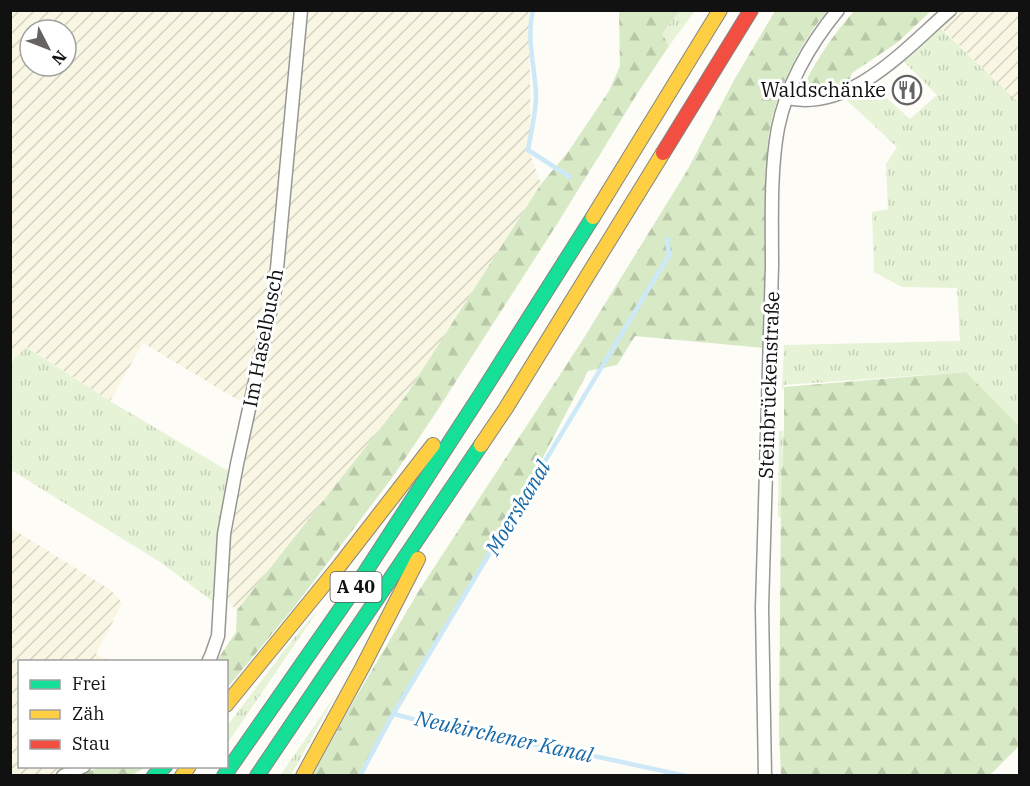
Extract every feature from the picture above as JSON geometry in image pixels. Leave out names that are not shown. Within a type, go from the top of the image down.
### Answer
[{"type":"highway","name":"A 40","points":[[224,776],[353,591],[481,394],[616,181],[720,10]]},
{"type":"highway","name":"A 40","points":[[257,776],[512,398],[751,10]]},
{"type":"highway","points":[[228,703],[340,565],[437,439],[481,394]]},
{"type":"highway","points":[[303,776],[362,668],[458,480]]},
{"type":"highway","points":[[295,776],[362,668]]},
{"type":"highway","points":[[228,710],[255,671]]},
{"type":"street","name":"Im Haselbusch","points":[[209,660],[218,636],[226,522],[275,290],[301,10]]},
{"type":"street","name":"Steinbrückenstraße","points":[[765,776],[762,608],[772,278],[771,213],[775,158],[778,128],[797,73],[809,50],[838,10]]},
{"type":"street","points":[[787,98],[814,100],[840,94],[867,80],[899,57],[950,10]]},
{"type":"street","points":[[63,776],[80,768]]},
{"type":"shaded area","points":[[11,11],[529,11],[531,157],[541,184],[405,397],[237,610],[231,605],[226,594],[227,535],[246,405],[143,343],[110,401],[27,347],[11,362]]},
{"type":"shaded area","points":[[951,11],[1019,11],[1019,103],[937,24]]},
{"type":"shaded area","points":[[10,527],[109,589],[122,604],[96,654],[108,660],[18,660],[18,768],[71,768],[52,775],[11,775]]},
{"type":"green space","points":[[619,11],[680,11],[662,33],[669,46],[435,414],[392,478],[295,606],[228,687],[228,660],[217,660],[236,632],[237,610],[405,397],[541,184],[568,152],[609,91],[620,66]]},
{"type":"green space","points":[[680,11],[695,11],[669,46],[662,33]]},
{"type":"green space","points":[[775,11],[828,11],[809,35],[784,82],[770,128],[765,224],[765,348],[635,336],[617,365],[588,371],[514,513],[360,775],[312,776],[420,589],[582,341],[688,169],[734,80]]},
{"type":"green space","points":[[854,11],[931,11],[898,42],[852,73],[848,84],[825,91],[814,89],[806,81],[828,44]]},
{"type":"green space","points":[[936,24],[1019,103],[1019,426],[966,372],[784,385],[782,390],[784,345],[960,341],[957,288],[902,287],[874,272],[872,212],[888,209],[886,164],[897,147],[840,94],[867,80],[910,119],[937,95],[899,57]]},
{"type":"green space","points":[[26,347],[110,401],[230,472],[215,603],[160,562],[11,470],[11,362]]},
{"type":"green space","points":[[966,372],[1019,426],[1019,746],[990,775],[781,775],[779,732],[784,387]]},
{"type":"green space","points":[[779,431],[783,431],[781,517],[778,517]]},
{"type":"green space","points":[[318,610],[228,743],[228,725]]},
{"type":"green space","points":[[337,693],[291,775],[280,776]]},
{"type":"green space","points":[[97,768],[144,768],[132,775],[81,775]]},
{"type":"waterway","name":"Moerskanal","points":[[533,10],[530,31],[536,102],[528,150],[570,177]]},
{"type":"waterway","name":"Moerskanal","points":[[360,776],[393,714],[669,255],[667,239]]},
{"type":"waterway","name":"Neukirchener Kanal","points":[[394,714],[443,727],[686,776]]},
{"type":"traffic: fast","points":[[224,776],[353,591],[593,217]]},
{"type":"traffic: fast","points":[[257,776],[481,445]]},
{"type":"traffic: fast","points":[[154,776],[163,768]]},
{"type":"traffic: slow","points":[[593,217],[720,10]]},
{"type":"traffic: slow","points":[[481,445],[663,153]]},
{"type":"traffic: slow","points":[[228,703],[340,565],[433,445]]},
{"type":"traffic: slow","points":[[303,776],[418,559]]},
{"type":"traffic: slow","points":[[182,776],[188,768]]},
{"type":"traffic: jam","points":[[663,153],[751,10]]},
{"type":"place","name":"Waldschänke","points":[[907,90]]}]
